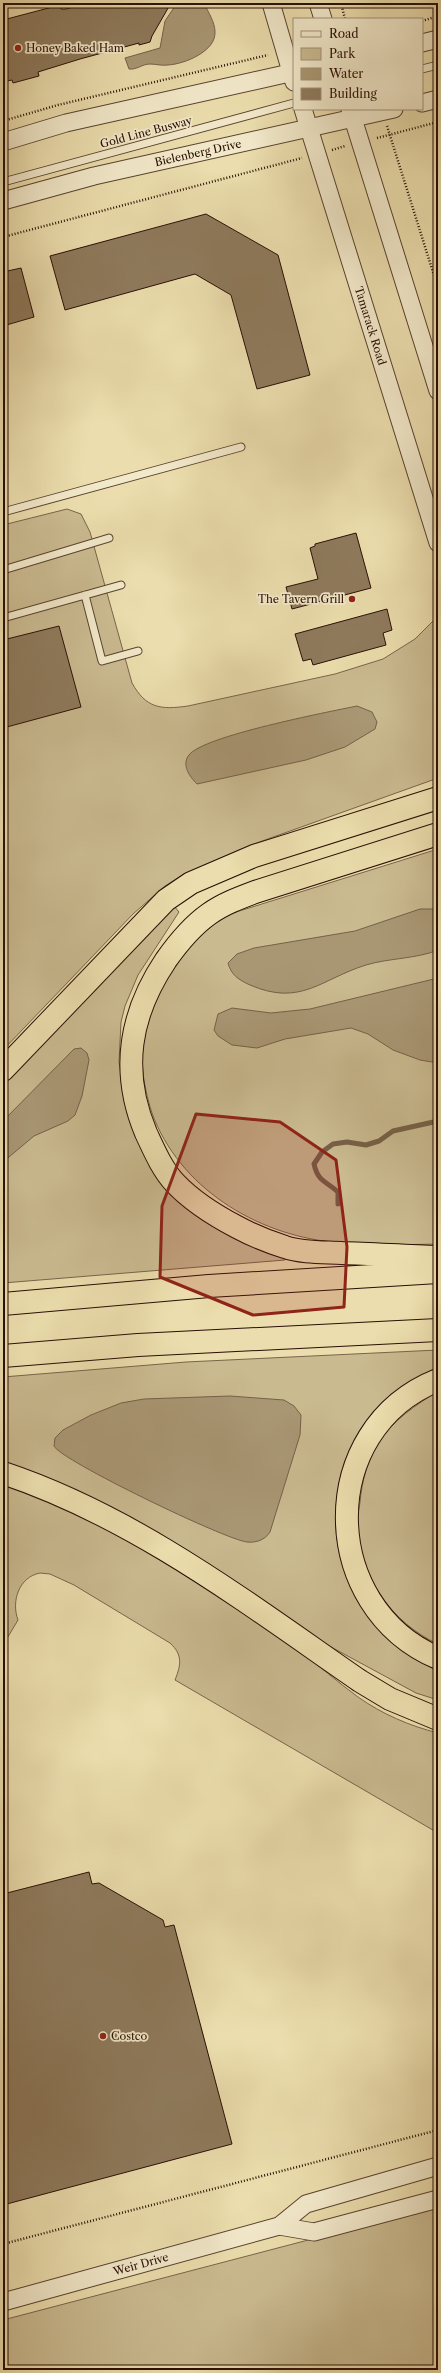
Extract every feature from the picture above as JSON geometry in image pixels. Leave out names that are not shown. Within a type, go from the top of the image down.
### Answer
[{"type":"highway","points":[[3,1070],[166,900],[191,883],[254,856],[438,798]]},
{"type":"highway","points":[[438,834],[255,892],[230,901],[210,913],[193,926],[156,977],[137,1018],[133,1032],[130,1057],[135,1100],[141,1121],[160,1162],[174,1182],[236,1227],[286,1248],[325,1252],[438,1257]]},
{"type":"highway","points":[[3,1304],[209,1286],[438,1272]]},
{"type":"highway","points":[[3,1356],[138,1345],[438,1330]]},
{"type":"highway","points":[[438,1380],[420,1388],[394,1406],[372,1434],[352,1474],[346,1515],[352,1562],[367,1596],[392,1627],[420,1649],[438,1658]]},
{"type":"highway","points":[[3,1473],[73,1500],[119,1522],[202,1573],[390,1700],[438,1719]]},
{"type":"street","points":[[3,142],[66,123],[293,76],[271,3]]},
{"type":"street","points":[[318,3],[322,18]]},
{"type":"street","points":[[423,43],[438,39]]},
{"type":"street","points":[[423,102],[438,99]]},
{"type":"street","name":"Tamarack Road","points":[[303,110],[438,543]]},
{"type":"street","name":"Bielenberg Drive","points":[[3,201],[94,176],[308,128],[352,114],[386,110]]},
{"type":"street","points":[[352,114],[438,390]]},
{"type":"street","name":"Weir Drive","points":[[3,2302],[279,2226],[306,2204],[438,2166]]},
{"type":"street","name":"Weir Drive","points":[[279,2226],[314,2232],[438,2199]]},
{"type":"lane","points":[[423,69],[438,65]]},
{"type":"lane","name":"Gold Line Busway","points":[[3,182],[293,103]]},
{"type":"lane","points":[[3,512],[241,447]]},
{"type":"lane","points":[[3,570],[109,538]]},
{"type":"lane","points":[[3,618],[121,585]]},
{"type":"lane","points":[[85,595],[102,661],[138,651]]},
{"type":"path","points":[[341,3],[345,18]]},
{"type":"path","points":[[423,22],[438,16]]},
{"type":"path","points":[[3,121],[58,106],[253,59]]},
{"type":"path","points":[[3,237],[438,122]]},
{"type":"path","points":[[391,134],[438,288]]},
{"type":"path","points":[[3,2244],[438,2130]]},
{"type":"highlighted area","points":[[196,1114],[280,1122],[336,1160],[347,1247],[344,1307],[253,1315],[160,1277],[162,1206]]},
{"type":"green space","points":[[67,509],[81,514],[90,532],[132,683],[143,698],[155,705],[169,708],[188,706],[335,674],[383,659],[415,639],[438,616],[438,778],[251,845],[184,874],[165,886],[133,914],[3,1050],[3,525]]},
{"type":"green space","points":[[438,849],[438,1244],[358,1244],[332,1242],[303,1237],[275,1229],[248,1217],[223,1202],[201,1184],[181,1163],[164,1139],[152,1113],[144,1080],[142,1045],[148,1017],[176,956],[197,935],[219,920],[233,913]]},
{"type":"green space","points":[[174,906],[179,912],[138,975],[125,1006],[121,1022],[119,1062],[127,1113],[141,1147],[287,1255],[285,1260],[3,1283],[3,1078]]},
{"type":"green space","points":[[438,1350],[438,1367],[393,1397],[361,1433],[342,1475],[336,1519],[342,1563],[361,1605],[393,1642],[438,1671],[438,1700],[416,1693],[331,1647],[277,1613],[3,1467],[3,1377],[186,1362]]},
{"type":"green space","points":[[438,1391],[438,1644],[407,1624],[382,1598],[373,1583],[360,1548],[357,1520],[368,1464],[379,1442],[391,1427],[413,1407]]},
{"type":"green space","points":[[3,1483],[81,1516],[155,1557],[296,1649],[367,1703],[396,1719],[438,1733],[438,1833],[175,1680],[179,1670],[180,1660],[177,1652],[170,1643],[74,1585],[50,1574],[40,1573],[33,1575],[27,1579],[18,1591],[16,1598],[16,1613],[18,1620],[3,1645]]},
{"type":"green space","points":[[438,2206],[438,2370],[3,2370],[3,2320]]},
{"type":"water","points":[[177,3],[204,3],[215,28],[214,39],[210,45],[205,51],[183,62],[166,65],[147,64],[135,69],[129,69],[125,58],[160,48],[165,21]]},
{"type":"water","points":[[357,706],[372,712],[377,722],[375,729],[345,747],[306,760],[197,784],[187,771],[186,763],[189,755],[199,748],[217,740],[295,719]]},
{"type":"water","points":[[420,909],[438,909],[438,950],[430,953],[366,965],[310,988],[297,992],[283,993],[268,991],[250,985],[233,974],[229,967],[228,963],[237,954],[254,948],[355,931]]},
{"type":"water","points":[[438,978],[438,1063],[420,1060],[393,1050],[368,1034],[351,1028],[285,1039],[257,1048],[232,1045],[218,1036],[214,1030],[218,1014],[232,1008],[271,1013],[310,1009]]},
{"type":"water","points":[[81,1048],[87,1053],[89,1060],[82,1096],[75,1115],[68,1121],[34,1136],[3,1162],[3,1121],[74,1049]]},
{"type":"water","points":[[230,1396],[284,1400],[294,1406],[301,1415],[300,1435],[270,1532],[263,1539],[254,1542],[247,1542],[233,1538],[178,1514],[84,1467],[63,1454],[54,1446],[55,1438],[63,1430],[91,1415],[121,1403],[144,1399]]},
{"type":"building","points":[[87,3],[171,3],[150,42],[139,45],[139,43],[80,59],[38,72],[39,76],[13,83],[12,80],[3,82],[3,20],[60,5],[61,9],[66,9]]},
{"type":"building","points":[[206,214],[278,255],[310,375],[257,389],[231,295],[195,274],[65,310],[50,256]]},
{"type":"building","points":[[21,268],[34,317],[3,326],[3,272]]},
{"type":"building","points":[[356,533],[371,588],[292,609],[286,587],[318,579],[310,548],[315,546],[315,544]]},
{"type":"building","points":[[387,609],[392,630],[383,633],[386,645],[313,665],[311,659],[303,661],[295,634]]},
{"type":"building","points":[[59,626],[81,707],[3,728],[3,640]]},
{"type":"building","name":"Costco","points":[[89,1872],[92,1884],[99,1883],[163,1920],[165,1927],[174,1925],[232,2144],[3,2205],[3,1894]]},
{"type":"waterway","points":[[338,1204],[338,1192],[320,1178],[314,1164],[322,1152],[333,1144],[347,1142],[366,1145],[379,1141],[393,1131],[438,1121]]},
{"type":"place","name":"Honey Baked Ham","points":[[18,48]]},
{"type":"place","name":"The Tavern Grill","points":[[352,599]]},
{"type":"place","name":"Costco","points":[[103,2036]]}]
